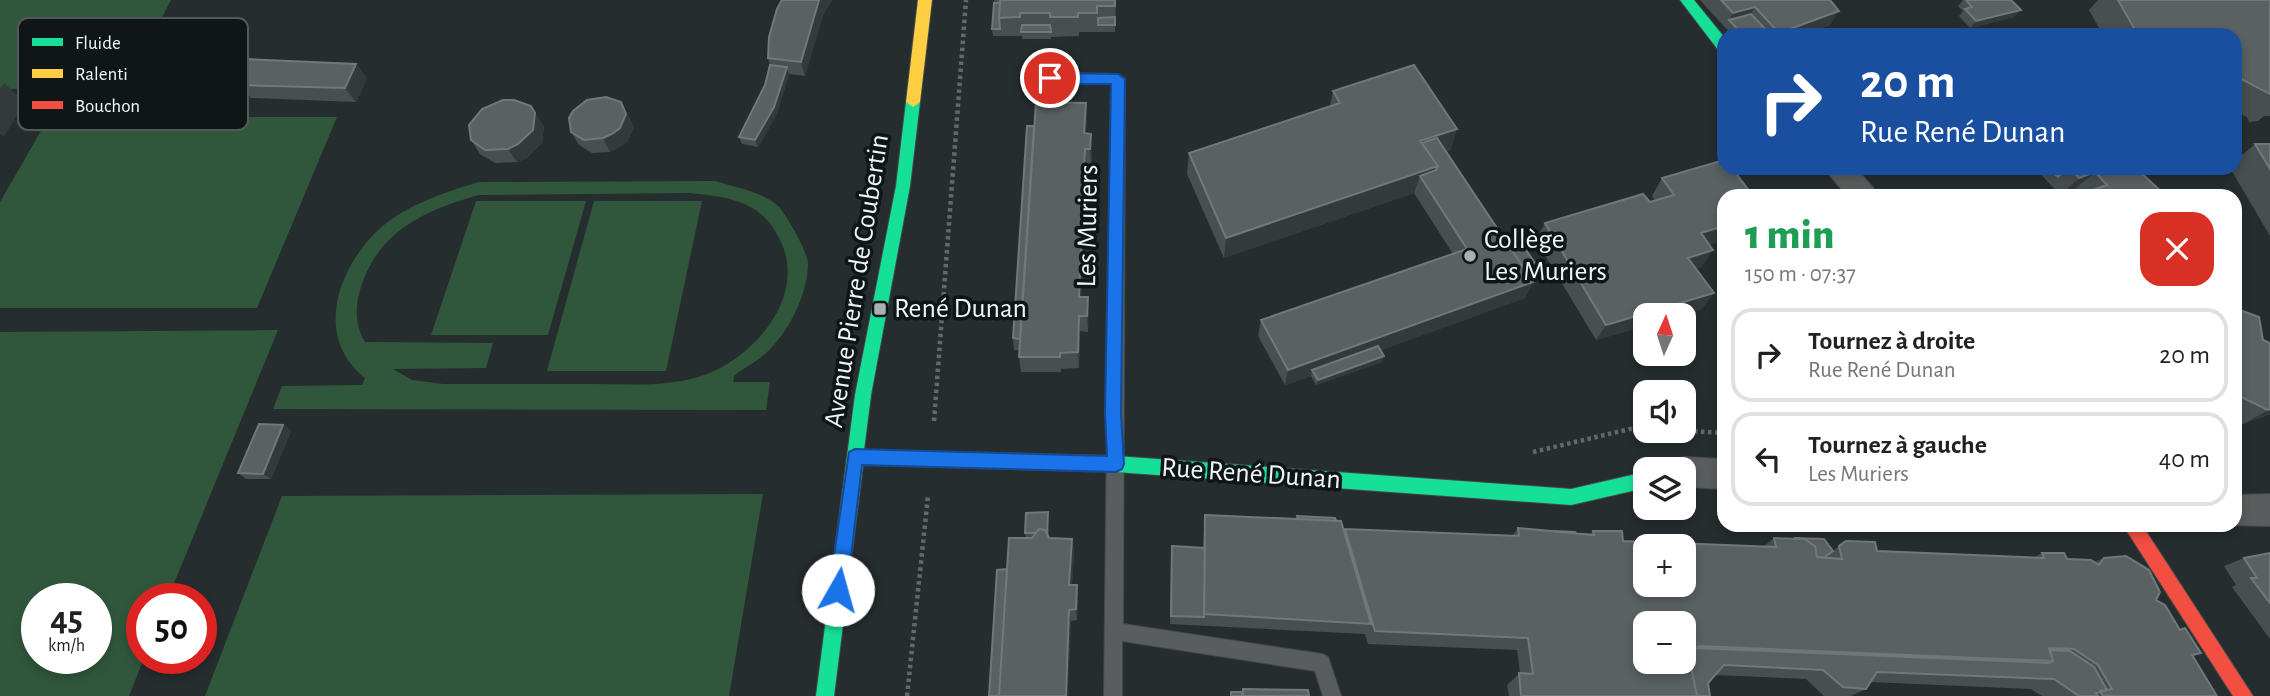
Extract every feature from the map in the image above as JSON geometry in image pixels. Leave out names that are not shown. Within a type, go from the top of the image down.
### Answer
[{"type":"street","name":"Avenue Pierre de Coubertin","points":[[825,696],[863,395],[903,186],[925,0]]},
{"type":"street","points":[[1687,0],[1717,38]]},
{"type":"street","points":[[1845,175],[1858,189]]},
{"type":"street","name":"Rue René Dunan","points":[[855,457],[1116,464],[1571,497],[1633,483]]},
{"type":"street","points":[[1696,473],[1717,474]]},
{"type":"street","points":[[2242,510],[2270,510]]},
{"type":"street","points":[[2137,532],[2244,696]]},
{"type":"lane","name":"Les Muriers","points":[[1028,78],[1118,79],[1113,413],[1116,464]]},
{"type":"lane","points":[[1113,696],[1116,464]]},
{"type":"lane","points":[[1114,624],[1322,663],[1332,696]]},
{"type":"path","points":[[934,431],[966,0]]},
{"type":"path","points":[[1696,431],[1717,433]]},
{"type":"path","points":[[907,696],[929,488]]},
{"type":"green space","points":[[0,0],[171,0],[162,18],[18,18],[18,89],[0,89]]},
{"type":"green space","points":[[248,117],[337,117],[257,308],[0,308],[0,202],[42,130],[248,130]]},
{"type":"green space","points":[[715,181],[773,202],[792,226],[805,251],[808,264],[800,301],[782,335],[765,354],[734,376],[733,382],[770,382],[766,410],[273,409],[282,386],[362,385],[365,378],[350,362],[340,345],[336,326],[336,307],[349,269],[373,235],[396,216],[436,196],[479,182]],"holes":[[[688,193],[731,199],[759,212],[776,232],[787,262],[787,283],[782,302],[772,321],[743,353],[707,374],[650,384],[443,384],[412,380],[393,369],[486,368],[493,343],[365,342],[362,337],[357,319],[359,294],[376,255],[404,228],[438,209],[479,195]]]},
{"type":"green space","points":[[476,201],[586,201],[548,335],[431,335]]},
{"type":"green space","points":[[594,201],[702,201],[666,371],[547,371]]},
{"type":"green space","points":[[278,330],[174,583],[126,583],[126,674],[138,674],[129,696],[0,696],[0,332]]},
{"type":"green space","points":[[763,494],[729,696],[205,696],[213,674],[217,674],[217,665],[282,496]]},
{"type":"building","points":[[782,0],[819,0],[801,62],[768,58],[769,37]]},
{"type":"building","points":[[1000,0],[1115,0],[1115,6],[1097,6],[1097,13],[1078,13],[1078,17],[1020,13],[1020,17],[999,18]]},
{"type":"building","points":[[1721,0],[1830,0],[1839,11],[1793,28],[1774,28],[1755,7],[1733,13]]},
{"type":"building","points":[[1966,0],[2011,0],[2021,10],[1976,21],[1965,9],[1972,7]]},
{"type":"building","points":[[2118,0],[2270,0],[2270,94],[2242,80],[2242,28],[2134,28]]},
{"type":"building","points":[[994,3],[1000,3],[1000,29],[992,29]]},
{"type":"building","points":[[1751,14],[1764,28],[1736,28],[1729,20]]},
{"type":"building","points":[[1115,17],[1115,25],[1098,25],[1098,18]]},
{"type":"building","points":[[1022,25],[1050,25],[1051,32],[1021,32]]},
{"type":"building","points":[[248,59],[356,64],[345,88],[248,85]]},
{"type":"building","points":[[770,65],[787,67],[774,107],[755,140],[739,137],[765,85]]},
{"type":"building","points":[[1414,65],[1457,129],[1420,141],[1438,166],[1226,238],[1189,153],[1340,103],[1333,91]]},
{"type":"building","points":[[606,97],[621,102],[626,114],[620,128],[603,138],[584,140],[571,132],[569,118],[573,111],[587,100]]},
{"type":"building","points":[[503,100],[514,100],[531,106],[535,113],[533,130],[508,149],[485,150],[471,140],[469,125],[482,109]]},
{"type":"building","points":[[1036,102],[1086,103],[1084,133],[1091,134],[1090,149],[1085,149],[1082,212],[1090,213],[1089,230],[1082,230],[1079,297],[1088,297],[1087,316],[1079,316],[1078,352],[1060,353],[1060,357],[1019,357]]},
{"type":"building","points":[[1027,126],[1034,126],[1020,339],[1013,338]]},
{"type":"building","points":[[1437,138],[1533,282],[1288,370],[1261,320],[1467,249],[1420,176],[1436,170],[1438,166],[1422,143]]},
{"type":"building","points":[[2255,144],[2270,144],[2270,169]]},
{"type":"building","points":[[1717,162],[1717,175],[1737,175],[1748,189],[1717,189],[1717,228],[1701,233],[1713,250],[1688,258],[1714,293],[1680,303],[1633,303],[1633,317],[1606,325],[1545,223],[1643,194],[1650,202],[1674,195],[1662,178]]},
{"type":"building","points":[[2098,175],[2144,175],[2158,189],[2096,189],[2107,185]]},
{"type":"building","points":[[1519,240],[1542,273],[1530,278],[1508,244]]},
{"type":"building","points":[[2242,311],[2259,317],[2263,340],[2270,343],[2268,410],[2242,397]]},
{"type":"building","points":[[1378,346],[1384,356],[1318,380],[1312,370]]},
{"type":"building","points":[[259,424],[283,425],[263,474],[238,473]]},
{"type":"building","points":[[1048,512],[1047,533],[1039,529],[1036,533],[1025,533],[1026,513]]},
{"type":"building","points":[[1205,515],[1341,521],[1371,624],[1204,614]]},
{"type":"building","points":[[1297,516],[1335,518],[1336,521],[1298,519]]},
{"type":"building","points":[[1518,528],[1594,535],[1593,531],[1622,531],[1623,541],[1633,541],[1633,597],[1696,597],[1696,544],[1776,547],[1774,538],[1804,539],[1815,546],[1817,557],[1842,559],[1839,546],[1846,541],[1875,542],[1877,551],[2044,558],[2042,553],[2064,553],[2067,559],[2091,560],[2099,565],[2104,558],[2126,556],[2149,570],[2160,592],[2156,600],[2165,605],[2180,630],[2185,628],[2201,653],[2192,655],[2217,696],[2103,696],[2100,691],[2112,689],[2098,665],[2074,649],[2049,648],[2053,661],[1698,646],[1696,648],[1696,611],[1633,611],[1633,674],[1693,674],[1697,696],[1521,696],[1519,673],[1533,674],[1528,638],[1375,631],[1345,529],[1519,536]]},
{"type":"building","points":[[1039,529],[1045,530],[1049,538],[1072,539],[1069,585],[1077,585],[1076,609],[1069,610],[1066,696],[999,696],[1009,538],[1032,538]]},
{"type":"building","points":[[1795,538],[1824,539],[1833,551],[1826,558],[1817,557],[1815,546],[1804,539]]},
{"type":"building","points":[[1172,546],[1205,548],[1204,617],[1171,616]]},
{"type":"building","points":[[2270,553],[2270,603],[2251,578],[2257,578],[2244,558]]},
{"type":"building","points":[[1007,569],[999,696],[989,696],[997,570]]},
{"type":"building","points":[[1696,648],[2049,663],[2053,661],[2050,650],[2070,651],[2094,667],[2107,690],[2096,693],[2098,696],[2079,696],[2054,679],[1877,672],[1866,689],[1843,687],[1823,670],[1724,665],[1708,683],[1710,696],[1697,696],[1693,674],[1696,674]]},
{"type":"building","points":[[1243,689],[1308,690],[1309,696],[1243,696]]},
{"type":"building","points":[[1231,692],[1242,692],[1242,696],[1231,696]]},
{"type":"traffic: fast","points":[[1687,0],[1717,38]]},
{"type":"traffic: fast","points":[[825,696],[863,395],[903,186],[913,102]]},
{"type":"traffic: fast","points":[[855,457],[1116,464],[1571,497],[1633,483]]},
{"type":"traffic: slow","points":[[913,102],[925,0]]},
{"type":"traffic: jam","points":[[2137,532],[2244,696]]},
{"type":"place","name":"Collège Les Muriers","points":[[1470,256]]},
{"type":"place","name":"René Dunan","points":[[880,309]]},
{"type":"route","points":[[838,590],[855,457],[1116,464],[1113,413],[1118,79],[1050,78]]}]
